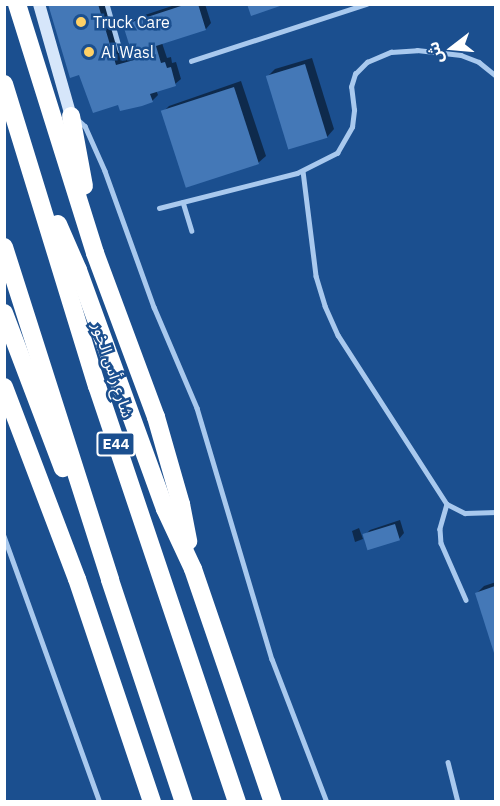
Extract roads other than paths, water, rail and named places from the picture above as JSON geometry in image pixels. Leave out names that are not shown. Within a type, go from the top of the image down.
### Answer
[{"type":"highway","points":[[17,4],[95,253],[156,417],[181,504],[193,569]]},
{"type":"highway","name":"شارع رأس الخور","points":[[4,84],[97,386],[237,801]]},
{"type":"highway","points":[[71,116],[85,190],[108,265],[113,301]]},
{"type":"highway","points":[[25,151],[78,270],[165,509],[193,569],[273,801]]},
{"type":"highway","name":"E44","points":[[4,247],[110,580],[184,801]]},
{"type":"highway","points":[[4,313],[45,424],[110,580]]},
{"type":"highway","points":[[4,387],[77,579],[152,801]]},
{"type":"street","points":[[39,4],[71,116]]},
{"type":"lane","points":[[107,4],[120,50]]},
{"type":"lane","points":[[191,60],[366,4]]},
{"type":"lane","points":[[159,208],[303,171],[337,153],[346,141],[354,118],[352,80],[358,69],[367,62],[399,50],[451,53],[479,62],[495,76]]},
{"type":"lane","points":[[71,116],[82,122],[95,148],[156,314],[191,391],[272,659],[327,801]]},
{"type":"lane","points":[[303,171],[316,276],[331,321],[447,504],[465,513],[495,512]]},
{"type":"lane","points":[[183,202],[192,231]]},
{"type":"lane","points":[[447,504],[440,529],[441,543],[466,600]]},
{"type":"lane","points":[[4,536],[100,801]]},
{"type":"lane","points":[[448,762],[458,801]]},
{"type":"place","name":"Truck Care","points":[[81,22]]},
{"type":"place","name":"Al Wasl","points":[[89,52]]}]
